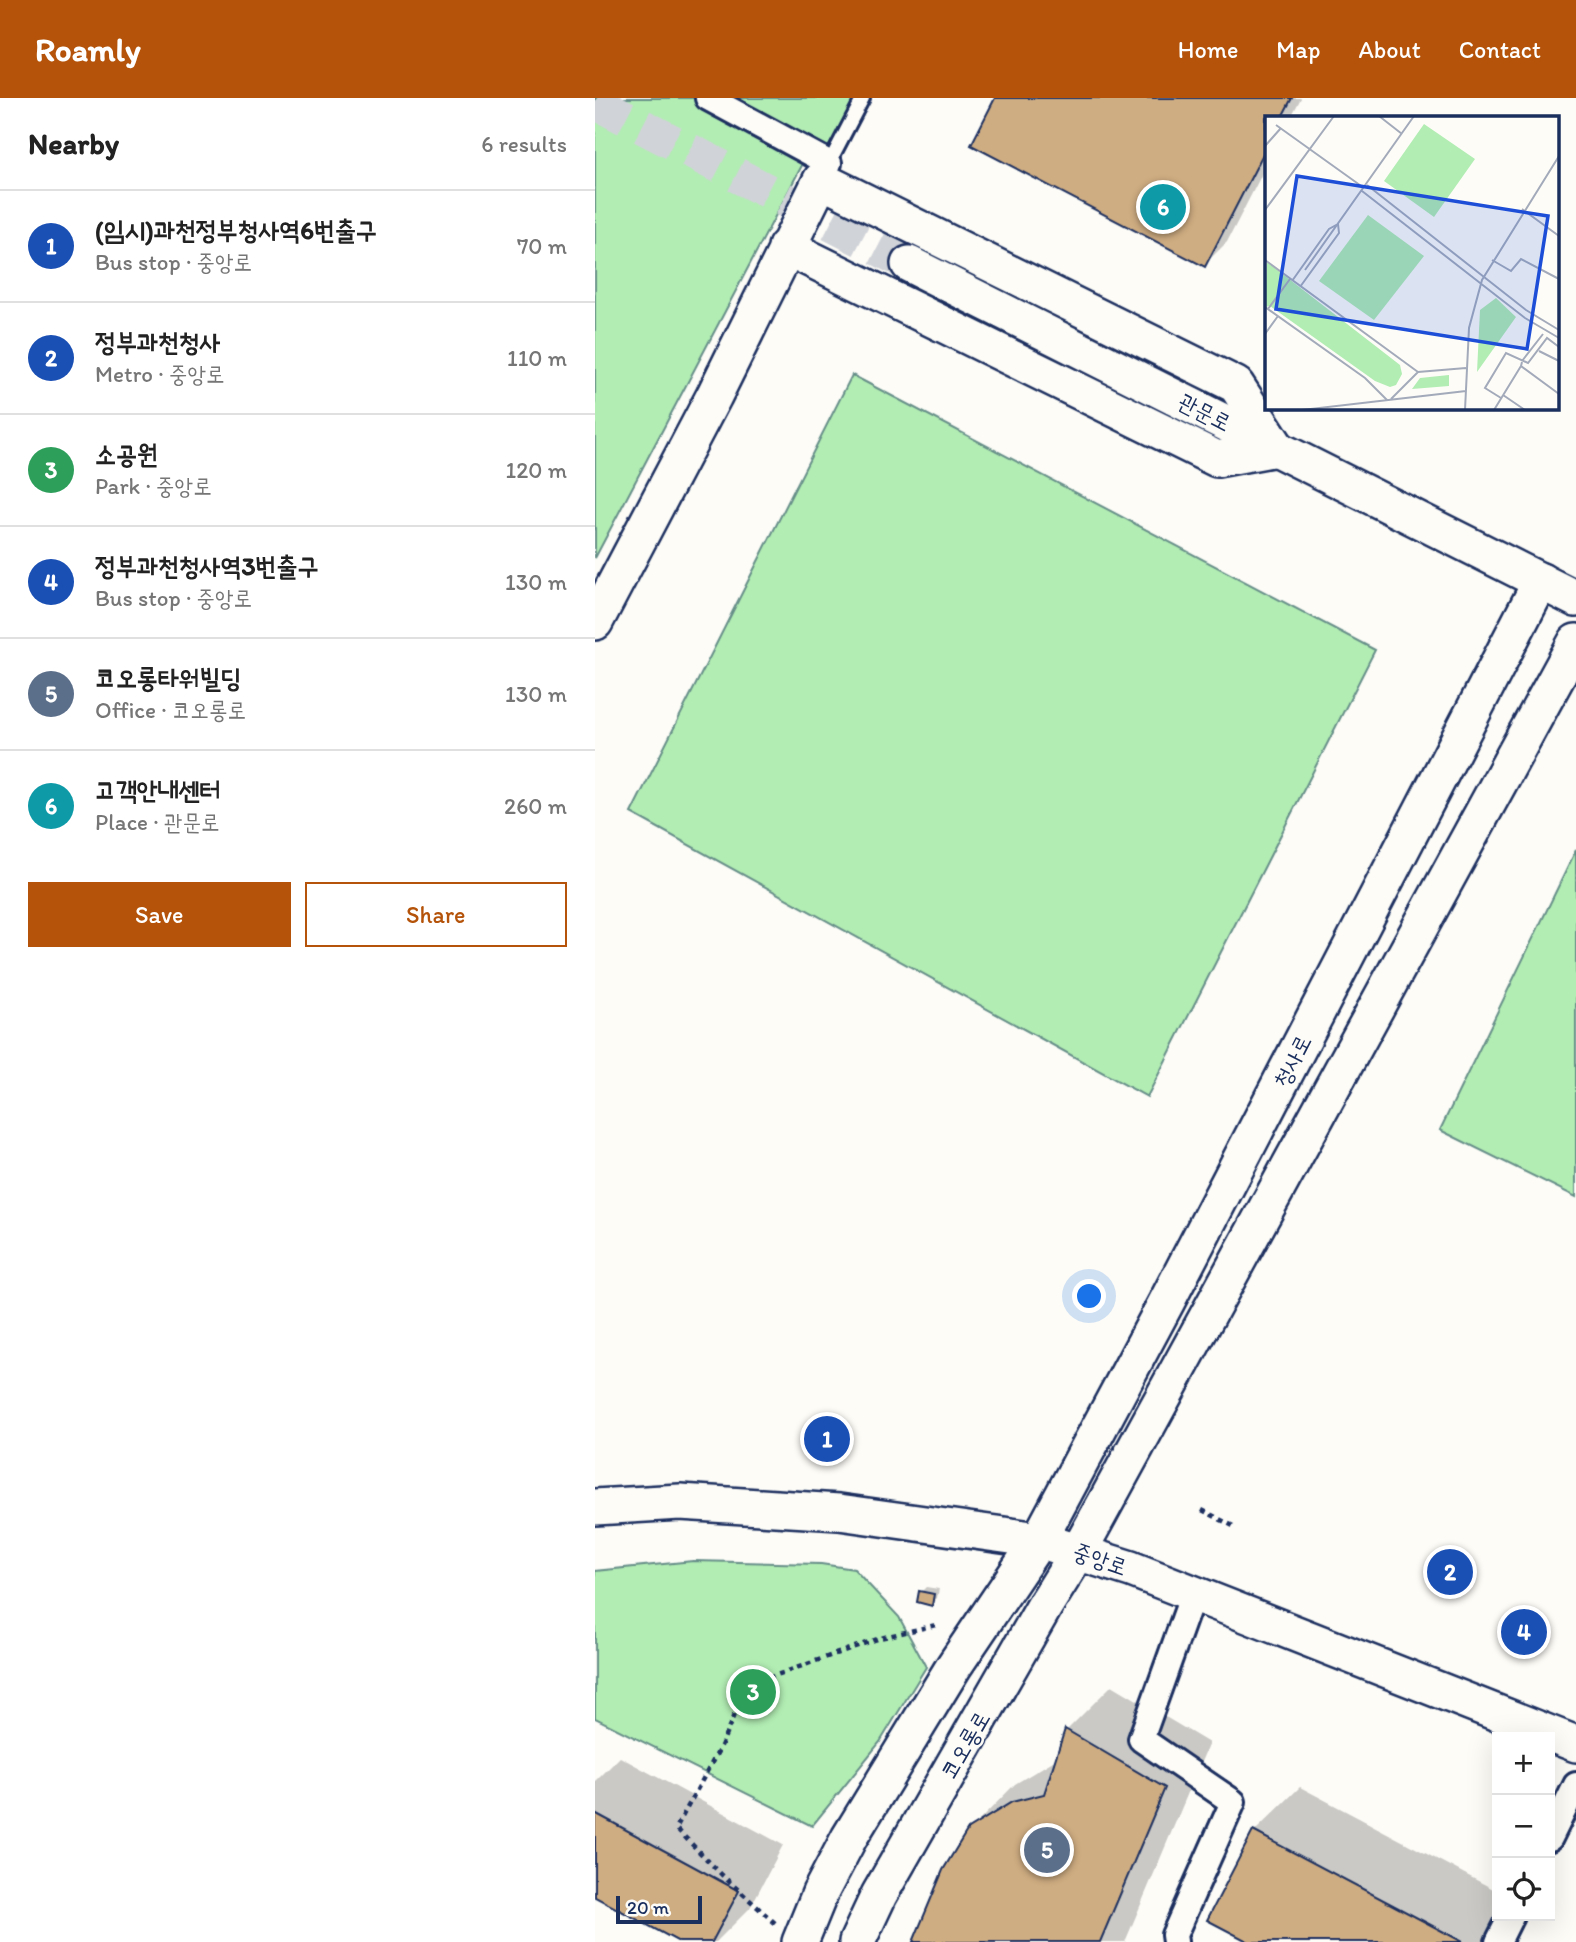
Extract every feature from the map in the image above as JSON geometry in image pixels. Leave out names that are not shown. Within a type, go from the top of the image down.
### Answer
[{"type":"street","points":[[708,98],[825,171],[1236,385],[1277,448],[1217,459],[786,247]]},
{"type":"street","points":[[595,622],[714,396],[825,171]]},
{"type":"street","name":"관문로","points":[[909,264],[1563,589]]},
{"type":"street","name":"청사로","points":[[791,1935],[820,1893],[849,1838],[954,1667],[1039,1540],[1167,1301],[1563,589]]},
{"type":"street","name":"청사로","points":[[1079,1551],[1576,642]]},
{"type":"street","name":"중앙로","points":[[595,1507],[680,1502],[839,1512],[1039,1540],[1079,1551],[1193,1594],[1576,1744]]},
{"type":"street","name":"코오롱로","points":[[857,1942],[892,1872],[1079,1551]]},
{"type":"street","points":[[1175,1942],[1174,1935],[1233,1802],[1141,1739],[1193,1594]]},
{"type":"street","points":[[1555,1828],[1576,1785]]},
{"type":"street","points":[[1498,1942],[1508,1921]]},
{"type":"lane","points":[[825,171],[863,98]]},
{"type":"path","points":[[1202,1510],[1235,1527]]},
{"type":"path","points":[[791,1935],[722,1875],[676,1828],[720,1746],[746,1686],[880,1637],[940,1624]]},
{"type":"green space","points":[[595,98],[863,98],[836,150],[809,152],[595,558]]},
{"type":"green space","points":[[852,375],[1375,650],[1147,1097],[631,813]]},
{"type":"green space","points":[[1576,850],[1576,1197],[1440,1130]]},
{"type":"green space","points":[[693,1561],[821,1564],[854,1569],[899,1617],[926,1667],[880,1742],[812,1826],[595,1718],[595,1571]]},
{"type":"building","points":[[995,98],[1292,98],[1283,116],[1265,116],[1265,150],[1205,267],[971,145]]},
{"type":"building","points":[[919,1591],[934,1594],[932,1606],[917,1602]]},
{"type":"building","points":[[1065,1729],[1165,1788],[1100,1942],[913,1942],[943,1870],[968,1829],[1012,1802],[1044,1794]]},
{"type":"building","points":[[595,1813],[739,1891],[712,1942],[679,1942],[595,1897]]},
{"type":"building","points":[[1253,1831],[1463,1942],[1249,1942],[1207,1920]]},
{"type":"tunnel","points":[[595,102],[909,264]]},
{"type":"place","name":"고객안내센터","points":[[1163,207]]},
{"type":"place","name":"(임시)과천정부청사역6번출구","points":[[827,1439]]},
{"type":"place","name":"정부과천청사","points":[[1450,1572]]},
{"type":"place","name":"정부과천청사역3번출구","points":[[1524,1632]]},
{"type":"place","name":"소공원","points":[[753,1692]]},
{"type":"place","name":"코오롱타워빌딩","points":[[1047,1850]]}]
